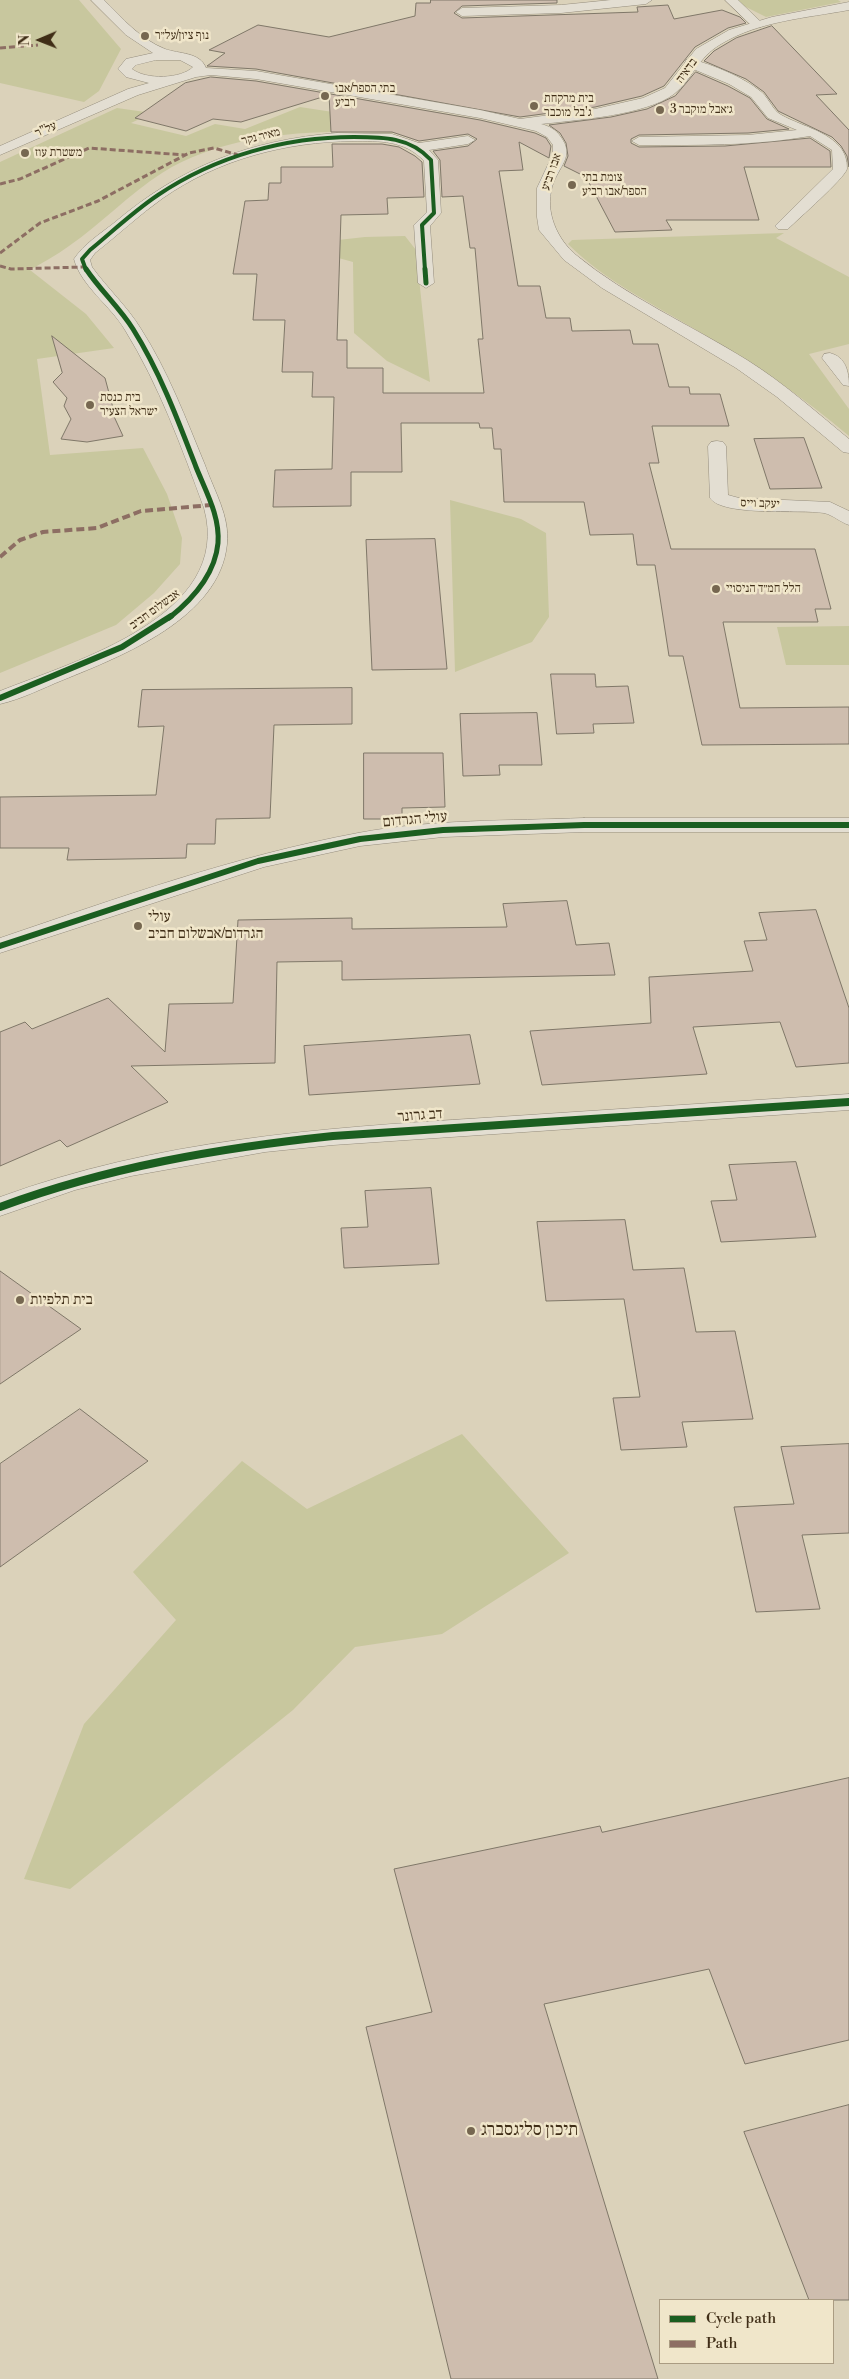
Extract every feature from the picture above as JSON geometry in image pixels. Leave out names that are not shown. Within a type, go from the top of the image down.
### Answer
[{"type":"street","points":[[97,0],[138,40],[152,49],[176,57],[194,67]]},
{"type":"street","points":[[462,12],[561,9],[646,0]]},
{"type":"street","points":[[731,0],[757,24]]},
{"type":"street","name":"בדאיה","points":[[521,122],[610,109],[662,95],[674,89],[700,52],[740,30],[757,24],[849,6]]},
{"type":"street","name":"על\"ר","points":[[92,110],[115,93],[139,48],[138,40]]},
{"type":"street","points":[[129,67],[147,58],[176,57]]},
{"type":"street","points":[[691,63],[734,81],[756,94],[773,115],[812,130],[838,148],[841,159],[840,170],[783,226]]},
{"type":"street","points":[[129,67],[151,79],[174,79]]},
{"type":"street","name":"על\"ר","points":[[0,151],[132,92],[174,79],[194,67]]},
{"type":"street","name":"אבו רביע","points":[[194,67],[211,71],[256,75],[521,122],[552,134],[560,145],[560,154],[544,188],[544,217],[547,230],[568,257],[608,285],[742,364],[783,393],[849,448]]},
{"type":"street","points":[[639,141],[761,139],[783,137],[812,130]]},
{"type":"street","name":"מאיר נקר","points":[[133,329],[110,298],[91,278],[84,268],[82,259],[90,250],[165,190],[220,161],[276,144],[350,137],[394,139],[409,142],[418,147]]},
{"type":"street","points":[[418,147],[468,140]]},
{"type":"street","points":[[418,147],[431,160],[434,213],[422,225],[426,283]]},
{"type":"street","name":"אבשלום חביב","points":[[0,698],[132,641],[163,621],[185,605],[200,587],[216,553],[218,536],[216,515],[208,493],[184,430],[133,329]]},
{"type":"street","points":[[830,358],[849,381]]},
{"type":"street","name":"יעקב וייס","points":[[717,446],[720,498],[737,504],[830,508],[849,519]]},
{"type":"street","name":"עולי הגרדום","points":[[0,946],[153,894],[258,861],[360,839],[443,830],[584,825],[849,825]]},
{"type":"street","name":"דב גרונר","points":[[0,1207],[66,1184],[185,1156],[256,1144],[332,1136],[849,1102]]},
{"type":"green space","points":[[0,0],[79,0],[121,49],[99,91],[84,102],[0,83]]},
{"type":"green space","points":[[732,0],[838,0],[841,2],[766,17]]},
{"type":"green space","points":[[300,107],[385,120],[410,134],[347,132],[282,135],[250,140],[189,158],[162,173],[138,190],[81,237],[30,270],[86,314],[114,348],[37,359],[50,455],[143,448],[167,494],[182,538],[180,564],[154,593],[116,625],[0,673],[0,162],[117,108],[152,113],[131,123],[186,136],[215,124],[245,129]]},
{"type":"green space","points":[[784,233],[776,238],[849,277],[849,344],[809,354],[849,409],[849,436],[813,407],[757,367],[614,281],[568,244],[572,240]]},
{"type":"green space","points":[[405,236],[416,250],[430,382],[387,361],[354,333],[353,262],[324,254],[338,240]]},
{"type":"green space","points":[[450,500],[521,519],[546,533],[549,617],[532,642],[455,672]]},
{"type":"green space","points":[[849,626],[849,665],[786,665],[777,627]]},
{"type":"green space","points":[[462,1434],[569,1553],[442,1634],[355,1647],[293,1710],[70,1889],[24,1879],[84,1724],[176,1620],[133,1572],[242,1461],[307,1509]]},
{"type":"building","points":[[431,0],[557,0],[557,3],[462,6],[454,13],[462,18],[638,12],[637,7],[668,5],[674,19],[722,10],[740,17],[746,23],[728,28],[695,47],[664,86],[642,96],[595,107],[520,117],[256,69],[207,66],[225,53],[209,50],[258,25],[329,37],[415,16],[416,3],[430,3]]},
{"type":"building","points":[[772,26],[837,94],[816,95],[849,130],[849,167],[847,156],[832,137],[778,111],[764,92],[746,79],[704,61],[714,51],[736,38]]},
{"type":"building","points":[[696,72],[750,98],[767,119],[789,129],[748,133],[639,135],[631,139],[631,143],[639,147],[725,146],[810,138],[830,151],[831,167],[744,167],[759,220],[666,220],[672,230],[615,232],[586,177],[564,166],[568,156],[566,143],[560,133],[549,125],[611,117],[647,109],[675,96]]},
{"type":"building","points":[[211,77],[256,81],[480,120],[535,133],[546,138],[551,146],[549,158],[519,142],[523,170],[499,171],[518,286],[540,286],[546,318],[570,318],[572,331],[630,330],[633,344],[658,344],[669,387],[689,387],[690,394],[720,394],[729,426],[652,426],[659,463],[649,463],[671,549],[815,549],[831,609],[815,609],[818,622],[723,622],[740,708],[849,707],[849,744],[702,745],[683,656],[669,656],[655,565],[637,565],[633,534],[590,535],[584,502],[504,502],[501,449],[494,449],[492,428],[480,428],[479,423],[401,423],[402,472],[351,472],[351,506],[273,507],[275,470],[332,469],[334,397],[312,397],[313,372],[282,372],[285,320],[253,320],[257,274],[233,274],[245,201],[268,200],[269,183],[281,183],[281,167],[333,167],[332,144],[382,144],[399,147],[415,156],[422,162],[424,197],[387,198],[388,214],[341,215],[337,340],[347,340],[347,368],[383,368],[383,393],[484,393],[478,339],[483,339],[475,248],[470,248],[463,196],[442,197],[440,160],[433,151],[468,146],[477,139],[468,134],[419,141],[392,132],[331,132],[329,95],[241,122],[213,119],[186,131],[135,118],[185,83]]},
{"type":"building","points":[[52,336],[105,378],[113,408],[111,410],[123,436],[87,442],[61,439],[71,419],[64,406],[67,398],[53,382],[62,373]]},
{"type":"building","points":[[804,438],[822,488],[770,489],[754,439]]},
{"type":"building","points":[[435,539],[447,669],[372,670],[366,540]]},
{"type":"building","points":[[551,674],[595,674],[596,687],[628,686],[634,723],[593,724],[594,733],[557,734]]},
{"type":"building","points":[[352,688],[352,724],[274,725],[270,818],[216,819],[215,844],[187,844],[186,858],[67,860],[69,848],[0,848],[0,797],[156,795],[164,726],[138,727],[142,690]]},
{"type":"building","points":[[537,713],[542,765],[499,765],[500,775],[463,776],[460,714]]},
{"type":"building","points":[[364,753],[443,753],[445,807],[402,808],[402,819],[364,819]]},
{"type":"building","points":[[567,901],[576,945],[609,943],[615,975],[342,980],[342,961],[277,962],[275,1063],[131,1066],[168,1102],[67,1147],[60,1140],[0,1166],[0,1032],[25,1022],[32,1029],[108,998],[165,1052],[169,1004],[233,1003],[238,920],[352,918],[352,929],[507,927],[503,904]]},
{"type":"building","points":[[816,910],[849,1008],[849,1063],[796,1067],[780,1022],[693,1027],[707,1074],[542,1085],[530,1031],[651,1023],[649,977],[753,971],[744,941],[767,940],[759,913]]},
{"type":"building","points":[[470,1035],[480,1084],[309,1095],[304,1046]]},
{"type":"building","points":[[796,1162],[816,1237],[721,1242],[711,1201],[737,1200],[729,1165]]},
{"type":"building","points":[[431,1188],[439,1264],[344,1268],[341,1228],[368,1227],[365,1191]]},
{"type":"building","points":[[625,1220],[633,1270],[684,1268],[696,1332],[735,1331],[753,1419],[682,1422],[687,1447],[621,1450],[613,1398],[640,1397],[624,1299],[546,1301],[537,1222]]},
{"type":"building","name":"בית תלפיות","points":[[0,1271],[81,1329],[0,1384]]},
{"type":"building","points":[[80,1409],[148,1461],[0,1567],[0,1464]]},
{"type":"building","points":[[849,1444],[849,1533],[802,1535],[820,1609],[756,1612],[734,1507],[794,1504],[781,1447]]},
{"type":"building","points":[[849,1778],[849,2040],[745,2064],[709,1969],[544,2004],[658,2379],[451,2379],[366,2027],[432,2012],[394,1869],[600,1826],[602,1832]]},
{"type":"building","points":[[849,2105],[849,2300],[809,2299],[744,2132]]},
{"type":"marked path","points":[[0,48],[38,45]]},
{"type":"marked path","points":[[0,184],[20,179],[89,148],[185,155]]},
{"type":"marked path","points":[[0,253],[40,223],[98,201],[189,153],[214,148],[238,155]]},
{"type":"marked path","points":[[0,266],[11,269],[84,267]]},
{"type":"marked path","points":[[0,557],[20,540],[43,532],[97,528],[141,511],[212,505]]},
{"type":"cycle path","points":[[0,698],[122,647],[145,634],[166,620],[192,598],[209,573],[216,554],[218,535],[213,508],[175,414],[160,379],[133,329],[84,267],[82,259],[90,250],[137,210],[167,189],[213,165],[237,156],[261,148],[312,139],[337,137],[392,139],[417,147],[431,160],[434,213],[422,225],[426,283]]},
{"type":"cycle path","points":[[0,946],[153,894],[258,861],[360,839],[443,830],[584,825],[849,825]]},
{"type":"cycle path","points":[[0,1207],[65,1184],[131,1167],[265,1144],[333,1136],[849,1102]]},
{"type":"place","name":"נוף ציון/על״ר","points":[[145,36]]},
{"type":"place","name":"בתי הספר/אבו רביע","points":[[325,96]]},
{"type":"place","name":"בית מרקחת ג'בל מוכבר","points":[[534,106]]},
{"type":"place","name":"ג׳אבל מוקבר 3","points":[[660,110]]},
{"type":"place","name":"משטרת עוז","points":[[25,153]]},
{"type":"place","name":"צומת בתי הספר/אבו רביע","points":[[572,185]]},
{"type":"place","name":"בית כנסת ישראל הצעיר","points":[[90,405]]},
{"type":"place","name":"הלל חמ״ד הניסויי","points":[[716,589]]},
{"type":"place","name":"עולי הגרדום/אבשלום חביב","points":[[138,926]]},
{"type":"place","name":"בית תלפיות","points":[[20,1300]]},
{"type":"place","name":"תיכון סליגסברג","points":[[471,2131]]}]
